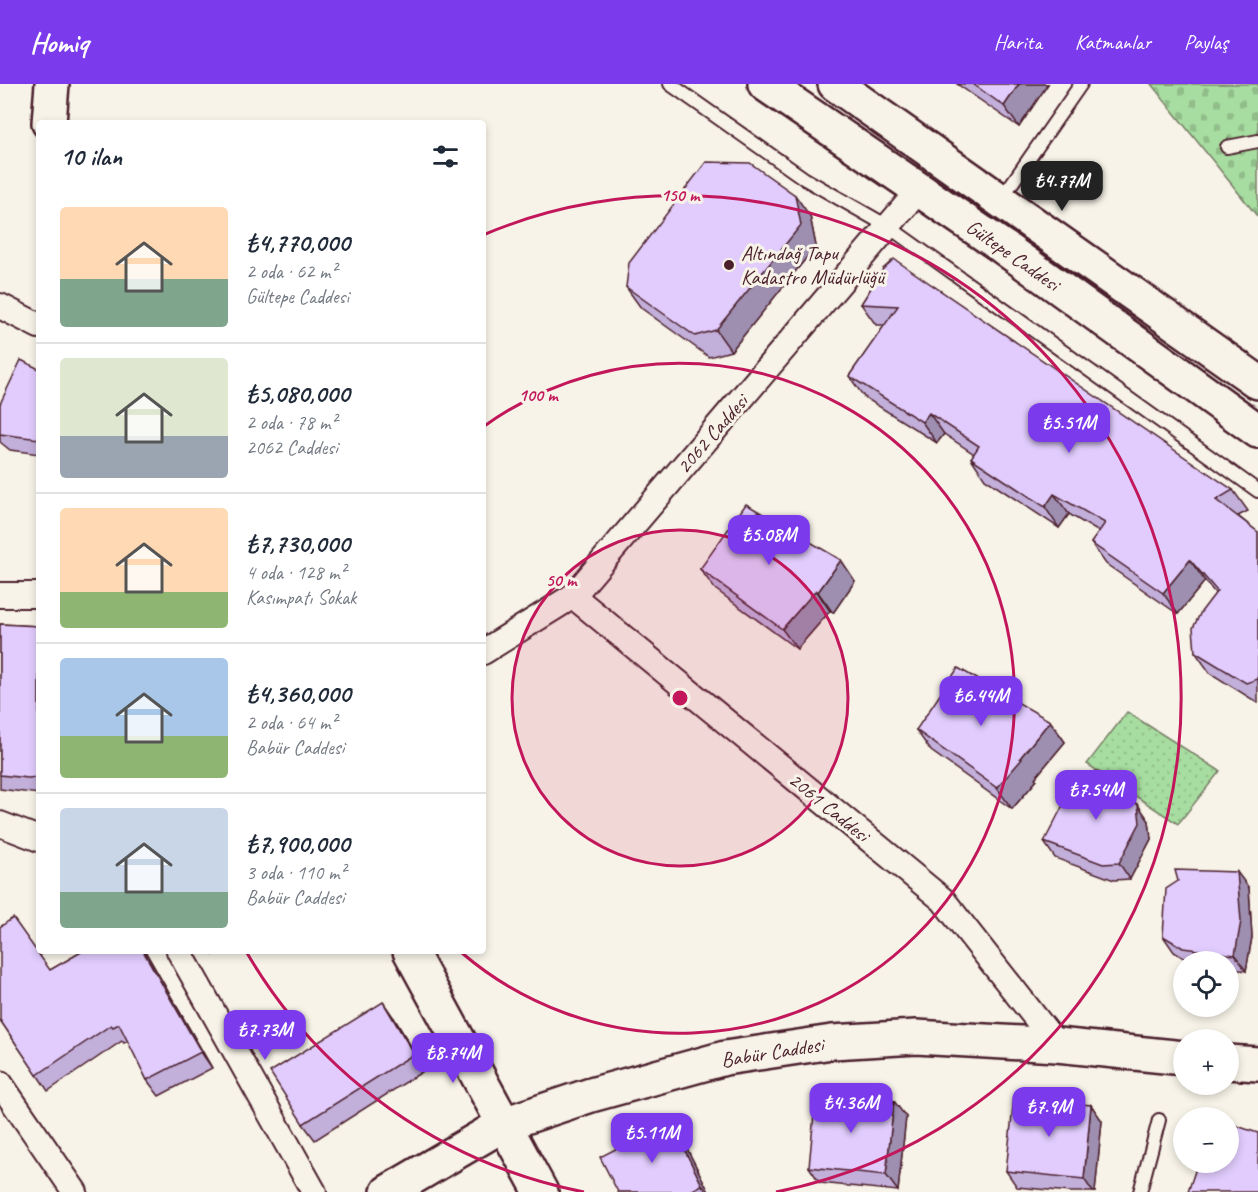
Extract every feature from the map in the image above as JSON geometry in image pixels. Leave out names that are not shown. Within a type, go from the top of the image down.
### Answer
[{"type":"main road","points":[[49,120],[52,84]]},
{"type":"main road","name":"Gültepe Caddesi","points":[[765,84],[1003,247],[1258,431]]},
{"type":"main road","name":"Gültepe Caddesi","points":[[835,84],[1258,382]]},
{"type":"main road","points":[[412,954],[541,1192]]},
{"type":"main road","name":"Babür Caddesi","points":[[388,1192],[504,1124],[591,1095],[725,1058],[832,1042],[916,1037],[1056,1045],[1173,1057]]},
{"type":"main road","points":[[1239,1063],[1258,1064]]},
{"type":"street","name":"2062 Caddesi","points":[[486,650],[573,596],[889,227],[918,190]]},
{"type":"street","points":[[0,306],[36,324]]},
{"type":"street","points":[[0,595],[36,595]]},
{"type":"street","name":"2061 Caddesi","points":[[573,596],[943,900],[1056,1045]]},
{"type":"street","points":[[0,824],[36,838]]},
{"type":"street","points":[[181,954],[314,1192]]},
{"type":"street","points":[[0,1083],[75,1192]]},
{"type":"lane","points":[[670,84],[805,179],[889,227],[1258,491]]},
{"type":"lane","points":[[1000,200],[1081,84]]},
{"type":"lane","points":[[1227,147],[1258,141]]},
{"type":"lane","points":[[1140,1192],[1159,1120]]},
{"type":"green space","points":[[1151,84],[1258,84],[1258,217]]},
{"type":"green space","points":[[1127,712],[1220,771],[1178,824],[1087,764]]},
{"type":"building","points":[[973,84],[1019,84],[1004,106]]},
{"type":"building","name":"Altındağ Tapu Kadastro Müdürlüğü","points":[[706,162],[750,163],[795,195],[801,225],[716,330],[695,336],[626,287],[629,263]]},
{"type":"building","points":[[894,259],[1233,490],[1216,500],[1258,532],[1258,679],[1246,683],[1195,652],[1193,628],[1201,612],[1217,591],[1190,560],[1163,593],[1091,543],[1105,523],[1054,494],[1045,507],[971,458],[979,446],[929,413],[922,422],[849,376],[898,306],[861,304],[883,269]]},
{"type":"building","points":[[21,360],[36,368],[36,439],[0,434],[0,404]]},
{"type":"building","points":[[746,504],[841,560],[818,592],[816,590],[782,629],[700,569]]},
{"type":"building","points":[[0,624],[36,626],[36,777],[0,775]]},
{"type":"building","points":[[958,668],[1050,721],[997,788],[916,730]]},
{"type":"building","points":[[1096,771],[1138,805],[1140,823],[1119,863],[1103,864],[1044,842],[1076,780]]},
{"type":"building","points":[[1175,870],[1237,872],[1241,921],[1236,951],[1183,948],[1163,936],[1166,889],[1178,881]]},
{"type":"building","points":[[13,918],[36,950],[36,954],[39,954],[50,970],[78,954],[145,954],[201,1052],[147,1080],[119,1024],[113,1027],[111,1025],[37,1075],[0,1020],[0,927]]},
{"type":"building","points":[[383,1002],[414,1054],[303,1124],[270,1072]]},
{"type":"building","points":[[816,1093],[894,1101],[886,1175],[809,1167]]},
{"type":"building","points":[[1014,1097],[1091,1105],[1084,1179],[1006,1171]]},
{"type":"building","points":[[670,1121],[702,1185],[689,1192],[618,1192],[600,1157]]},
{"type":"building","points":[[1239,1127],[1258,1133],[1258,1192],[1188,1192],[1194,1173],[1239,1173]]},
{"type":"place","name":"Altındağ Tapu Kadastro Müdürlüğü","points":[[729,265]]}]
